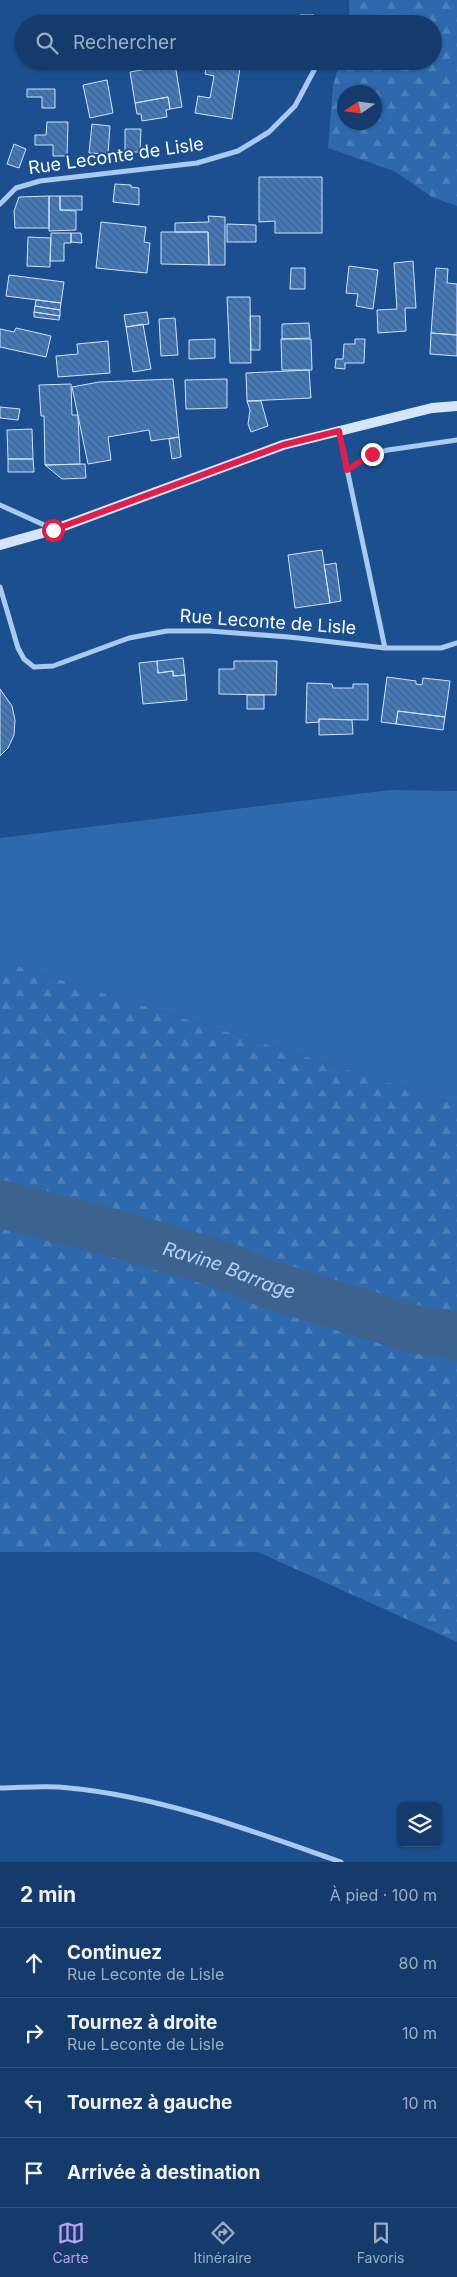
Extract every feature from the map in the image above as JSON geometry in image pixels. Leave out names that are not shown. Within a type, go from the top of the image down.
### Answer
[{"type":"main road","points":[[0,545],[53,530],[283,445],[432,408],[457,406]]},
{"type":"street","name":"Rue Leconte de Lisle","points":[[0,204],[16,188],[40,181],[197,163],[238,151],[269,132],[295,106],[314,70]]},
{"type":"street","name":"Rue Leconte de Lisle","points":[[339,431],[385,648]]},
{"type":"street","points":[[347,470],[372,454],[457,440]]},
{"type":"street","points":[[0,505],[53,530]]},
{"type":"street","name":"Rue Leconte de Lisle","points":[[0,587],[18,648],[24,659],[34,667],[53,666],[129,638],[167,631],[209,631],[279,636],[385,648],[442,648],[457,643]]},
{"type":"street","points":[[0,1788],[66,1787],[155,1802],[242,1827],[341,1862]]},
{"type":"green space","points":[[349,0],[457,0],[457,206],[432,197],[394,171],[328,148],[333,86],[337,70],[442,70],[442,15],[350,15]]},
{"type":"green space","points":[[390,790],[457,791],[457,1104],[0,961],[0,838]]},
{"type":"green space","points":[[0,961],[457,1104],[457,1642],[258,1552],[0,1552]]},
{"type":"building","points":[[141,70],[176,70],[182,107],[170,109],[168,97],[135,103],[130,72]]},
{"type":"building","points":[[206,70],[240,70],[232,119],[195,113],[198,96],[210,98],[214,76],[205,74]]},
{"type":"building","points":[[107,80],[113,113],[90,118],[83,85]]},
{"type":"building","points":[[27,89],[55,89],[55,108],[42,108],[42,97],[27,97]]},
{"type":"building","points":[[168,97],[170,109],[166,110],[167,117],[142,121],[141,114],[137,114],[135,103]]},
{"type":"building","points":[[47,122],[68,122],[67,156],[53,156],[53,145],[35,145],[35,135],[46,135]]},
{"type":"building","points":[[92,124],[110,126],[108,154],[89,153]]},
{"type":"building","points":[[125,129],[141,129],[140,152],[125,152]]},
{"type":"building","points":[[14,144],[26,149],[19,168],[7,164]]},
{"type":"building","points":[[259,177],[322,177],[322,233],[275,233],[275,221],[259,222]]},
{"type":"building","points":[[115,184],[131,185],[131,187],[139,188],[139,205],[113,202]]},
{"type":"building","points":[[49,196],[49,228],[15,228],[14,211],[19,197]]},
{"type":"building","points":[[49,196],[60,196],[60,210],[76,211],[76,230],[49,231]]},
{"type":"building","points":[[60,196],[82,196],[82,210],[60,210]]},
{"type":"building","points":[[208,216],[225,217],[225,265],[209,265],[208,232],[175,232],[175,223],[209,222]]},
{"type":"building","points":[[101,222],[146,227],[144,242],[150,243],[147,273],[96,268]]},
{"type":"building","points":[[227,224],[256,225],[256,242],[227,242]]},
{"type":"building","points":[[161,232],[208,232],[209,265],[161,264]]},
{"type":"building","points":[[51,233],[71,233],[71,243],[64,243],[64,261],[50,261]]},
{"type":"building","points":[[71,233],[81,233],[82,243],[71,242]]},
{"type":"building","points":[[28,237],[51,238],[50,267],[27,266]]},
{"type":"building","points":[[413,261],[416,308],[405,308],[406,331],[378,333],[377,310],[397,309],[394,263]]},
{"type":"building","points":[[349,266],[378,270],[373,309],[356,306],[358,294],[346,293]]},
{"type":"building","points":[[291,268],[305,268],[305,289],[290,289]]},
{"type":"building","points":[[436,268],[448,269],[447,283],[457,284],[457,335],[431,333]]},
{"type":"building","points":[[9,275],[64,282],[61,303],[6,296]]},
{"type":"building","points":[[227,297],[250,297],[251,363],[230,363]]},
{"type":"building","points":[[36,300],[61,303],[60,310],[35,306]]},
{"type":"building","points":[[35,306],[60,310],[60,316],[34,312]]},
{"type":"building","points":[[34,312],[60,316],[59,320],[34,317]]},
{"type":"building","points":[[147,312],[149,324],[126,327],[124,315]]},
{"type":"building","points":[[250,316],[260,316],[260,350],[251,350]]},
{"type":"building","points":[[175,318],[178,355],[161,356],[159,319]]},
{"type":"building","points":[[309,323],[310,338],[282,339],[282,324]]},
{"type":"building","points":[[143,324],[151,369],[133,372],[126,327]]},
{"type":"building","points":[[16,328],[51,336],[46,357],[0,347],[0,329],[14,332]]},
{"type":"building","points":[[431,333],[457,335],[457,356],[430,354]]},
{"type":"building","points":[[215,339],[215,358],[189,359],[189,340]]},
{"type":"building","points":[[281,339],[311,339],[312,370],[282,370]]},
{"type":"building","points":[[355,339],[365,339],[364,363],[345,363],[345,369],[335,368],[336,359],[343,359],[344,344],[355,344]]},
{"type":"building","points":[[108,341],[110,373],[58,377],[56,356],[78,354],[77,344]]},
{"type":"building","points":[[309,370],[311,398],[247,401],[246,373]]},
{"type":"building","points":[[173,379],[179,437],[151,441],[149,430],[108,437],[111,460],[88,464],[72,387],[99,382]]},
{"type":"building","points":[[227,379],[227,408],[186,409],[185,380]]},
{"type":"building","points":[[71,384],[72,415],[78,415],[80,464],[45,465],[44,416],[41,416],[39,385]]},
{"type":"building","points":[[247,401],[261,401],[268,426],[251,432],[248,424],[250,410]]},
{"type":"building","points":[[0,407],[20,409],[18,420],[0,418]]},
{"type":"building","points":[[32,429],[33,459],[8,459],[7,430]]},
{"type":"building","points":[[179,437],[181,457],[172,459],[169,439]]},
{"type":"building","points":[[8,459],[33,459],[34,472],[8,472]]},
{"type":"building","points":[[85,464],[86,478],[62,479],[45,465]]},
{"type":"building","points":[[322,550],[330,603],[295,608],[288,555]]},
{"type":"building","points":[[336,563],[341,601],[330,603],[324,565]]},
{"type":"building","points":[[183,658],[185,675],[173,676],[173,671],[158,673],[157,661]]},
{"type":"building","points":[[157,661],[158,673],[173,671],[173,676],[185,675],[187,700],[143,704],[139,663]]},
{"type":"building","points":[[234,661],[277,661],[276,695],[219,694],[219,669],[234,669]]},
{"type":"building","points":[[387,677],[416,681],[416,684],[422,685],[423,678],[450,681],[445,717],[398,711],[396,724],[381,722]]},
{"type":"building","points":[[307,683],[332,684],[333,688],[353,688],[353,684],[368,684],[368,720],[319,719],[319,722],[306,723]]},
{"type":"building","points":[[0,689],[12,706],[15,720],[14,735],[8,748],[0,756]]},
{"type":"building","points":[[247,695],[264,695],[264,709],[247,709]]},
{"type":"building","points":[[398,711],[445,717],[443,730],[396,724]]},
{"type":"building","points":[[319,719],[352,720],[353,734],[319,735]]},
{"type":"waterway","name":"Ravine Barrage","points":[[0,1204],[114,1233],[217,1263],[268,1284],[414,1329],[457,1337]]},
{"type":"route","points":[[53,530],[283,445],[339,431],[347,470],[372,454]]}]
